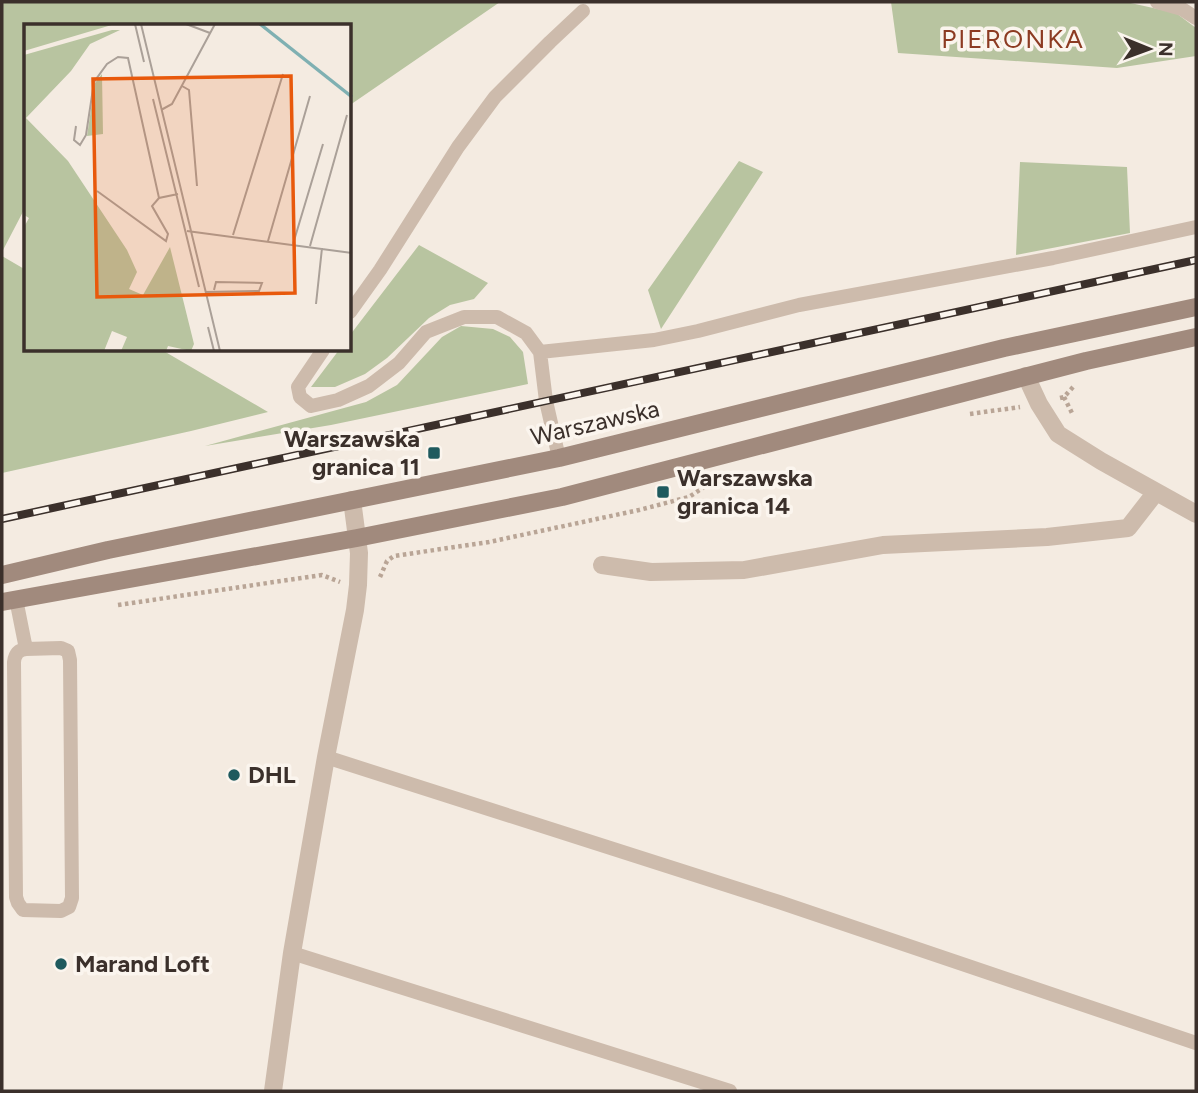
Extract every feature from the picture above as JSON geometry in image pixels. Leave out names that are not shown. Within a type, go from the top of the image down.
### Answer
[{"type":"main road","name":"Warszawska","points":[[2,575],[108,550],[559,458],[1004,348],[1196,307]]},
{"type":"main road","points":[[9,601],[357,538],[562,497],[1086,360],[1196,337]]},
{"type":"street","points":[[1026,376],[1039,404],[1058,434],[1196,514]]},
{"type":"street","points":[[602,565],[651,572],[744,570],[883,545],[1047,537],[1128,528],[1156,492]]},
{"type":"street","points":[[275,1091],[292,953],[355,610],[359,572],[352,500]]},
{"type":"lane","points":[[1157,2],[1182,9],[1196,18]]},
{"type":"lane","points":[[352,309],[458,147],[495,97],[583,11]]},
{"type":"lane","points":[[541,352],[654,340],[799,305],[1053,258],[1196,227]]},
{"type":"lane","points":[[322,352],[298,387],[300,397],[311,406],[338,400],[369,386],[399,363],[426,332],[464,317],[496,317],[526,333],[541,352],[546,401],[559,458]]},
{"type":"lane","points":[[9,601],[26,649]]},
{"type":"lane","points":[[61,648],[68,651],[70,660],[72,898],[69,907],[61,911],[23,910],[16,897],[15,662],[18,653],[26,649],[61,648]]},
{"type":"lane","points":[[326,757],[779,902],[1196,1043]]},
{"type":"lane","points":[[292,953],[730,1091]]},
{"type":"path","points":[[966,415],[1039,404]]},
{"type":"path","points":[[372,583],[379,578],[387,561],[394,556],[489,542],[639,510],[689,497],[719,478]]},
{"type":"path","points":[[116,605],[322,575],[335,579],[346,587]]},
{"type":"green space","points":[[2,2],[500,2],[352,104],[352,24],[24,24],[24,210],[2,252]]},
{"type":"green space","points":[[891,2],[1126,2],[1176,13],[1196,28],[1196,56],[1117,68],[898,53]]},
{"type":"green space","points":[[739,161],[763,172],[661,329],[648,290]]},
{"type":"green space","points":[[1020,162],[1127,167],[1130,233],[1016,255]]},
{"type":"green space","points":[[419,245],[488,283],[474,299],[450,305],[429,318],[387,358],[365,374],[335,387],[311,387],[337,352],[352,352],[352,332]]},
{"type":"green space","points":[[2,256],[24,269],[24,352],[165,352],[268,412],[191,431],[2,473]]},
{"type":"green space","points":[[461,326],[493,329],[510,337],[523,352],[528,384],[331,425],[205,446],[366,402],[397,385],[442,337]]},
{"type":"railway","points":[[2,519],[1196,260]]},
{"type":"place","name":"Warszawska granica 11","points":[[434,453]]},
{"type":"place","name":"Warszawska granica 14","points":[[663,492]]},
{"type":"place","name":"DHL","points":[[234,775]]},
{"type":"place","name":"Marand Loft","points":[[61,964]]},
{"type":"district","name":"PIERONKA","points":[[1013,39]]}]
